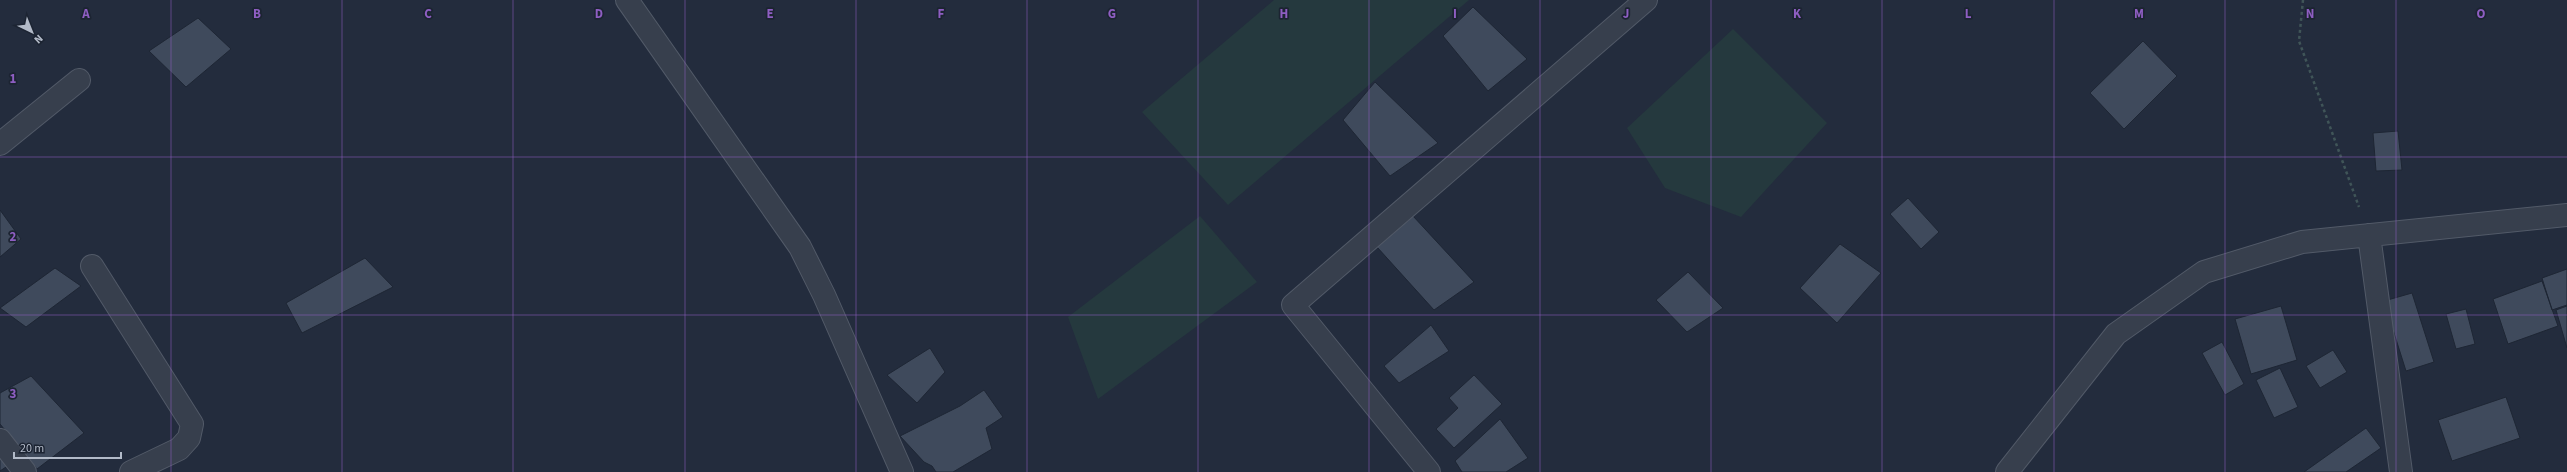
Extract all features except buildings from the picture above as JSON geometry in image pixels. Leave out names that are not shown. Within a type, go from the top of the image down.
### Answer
[{"type":"street","points":[[627,0],[800,247],[831,309],[902,472]]},
{"type":"street","points":[[1429,472],[1293,305],[1646,0]]},
{"type":"street","points":[[0,144],[78,80]]},
{"type":"street","points":[[2007,472],[2116,334],[2204,272],[2302,242],[2567,215]]},
{"type":"street","points":[[2369,235],[2401,472]]},
{"type":"street","points":[[92,266],[192,424],[189,438],[179,449],[132,472]]},
{"type":"street","points":[[0,440],[25,472]]},
{"type":"path","points":[[2303,0],[2299,41],[2369,235]]},
{"type":"green space","points":[[1274,0],[1469,0],[1228,205],[1142,112]]},
{"type":"green space","points":[[1733,29],[1827,123],[1741,217],[1665,188],[1627,128]]},
{"type":"green space","points":[[1200,216],[1257,282],[1098,399],[1068,317]]}]
